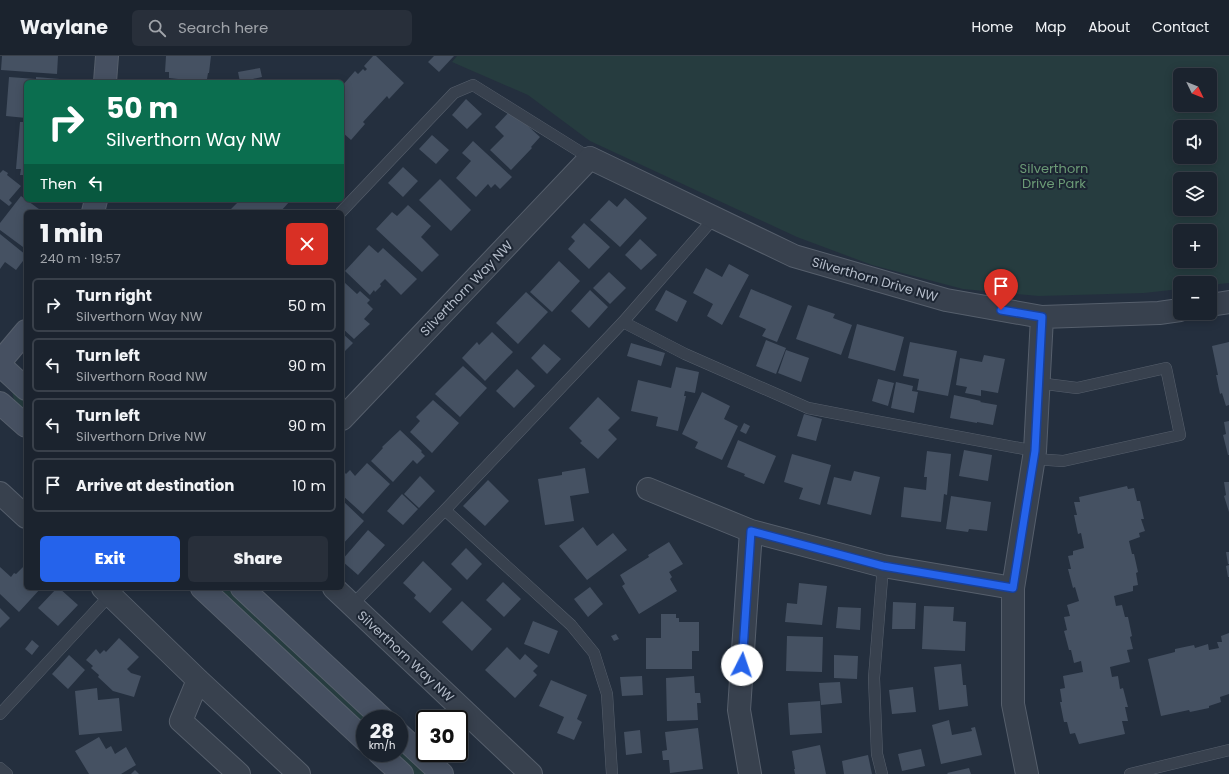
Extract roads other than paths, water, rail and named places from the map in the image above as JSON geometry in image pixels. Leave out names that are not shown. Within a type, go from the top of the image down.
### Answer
[{"type":"street","points":[[106,80],[107,56]]},
{"type":"street","name":"Silverthorn Drive NW","points":[[590,158],[794,256],[946,300],[1042,317],[1158,313],[1173,311]]},
{"type":"street","name":"Silverthorn Way NW","points":[[344,417],[590,158]]},
{"type":"street","points":[[1217,304],[1229,302]]},
{"type":"street","points":[[1027,774],[1013,704],[1013,588],[1035,455],[1042,317]]},
{"type":"street","points":[[0,362],[24,333]]},
{"type":"street","points":[[0,365],[24,387]]},
{"type":"street","points":[[0,402],[24,424]]},
{"type":"street","points":[[648,489],[751,531],[883,566],[1013,588]]},
{"type":"street","points":[[2,498],[24,515]]},
{"type":"street","points":[[750,774],[738,710],[751,531]]},
{"type":"street","points":[[204,590],[356,732]]},
{"type":"street","points":[[244,590],[373,710]]},
{"type":"street","name":"Silverthorn Way NW","points":[[336,590],[531,774]]},
{"type":"street","points":[[106,591],[198,680],[299,774]]},
{"type":"street","points":[[198,680],[181,721],[239,774]]},
{"type":"street","points":[[408,742],[442,774]]},
{"type":"street","points":[[389,762],[402,774]]},
{"type":"lane","points":[[343,210],[454,93],[473,85],[590,158]]},
{"type":"lane","points":[[352,605],[445,510],[623,322],[715,217]]},
{"type":"lane","points":[[623,322],[685,354],[808,408],[1063,461],[1180,435],[1166,368],[1076,388],[1038,383]]},
{"type":"lane","points":[[445,510],[572,625],[594,653],[607,694],[612,774]]},
{"type":"lane","points":[[882,774],[877,754],[874,678],[883,566]]},
{"type":"lane","points":[[0,714],[106,591]]},
{"type":"lane","points":[[1130,774],[1229,750]]},
{"type":"lane","points":[[0,768],[6,774]]},
{"type":"park label","name":"Silverthorn Drive Park","points":[[1054,176]]}]
